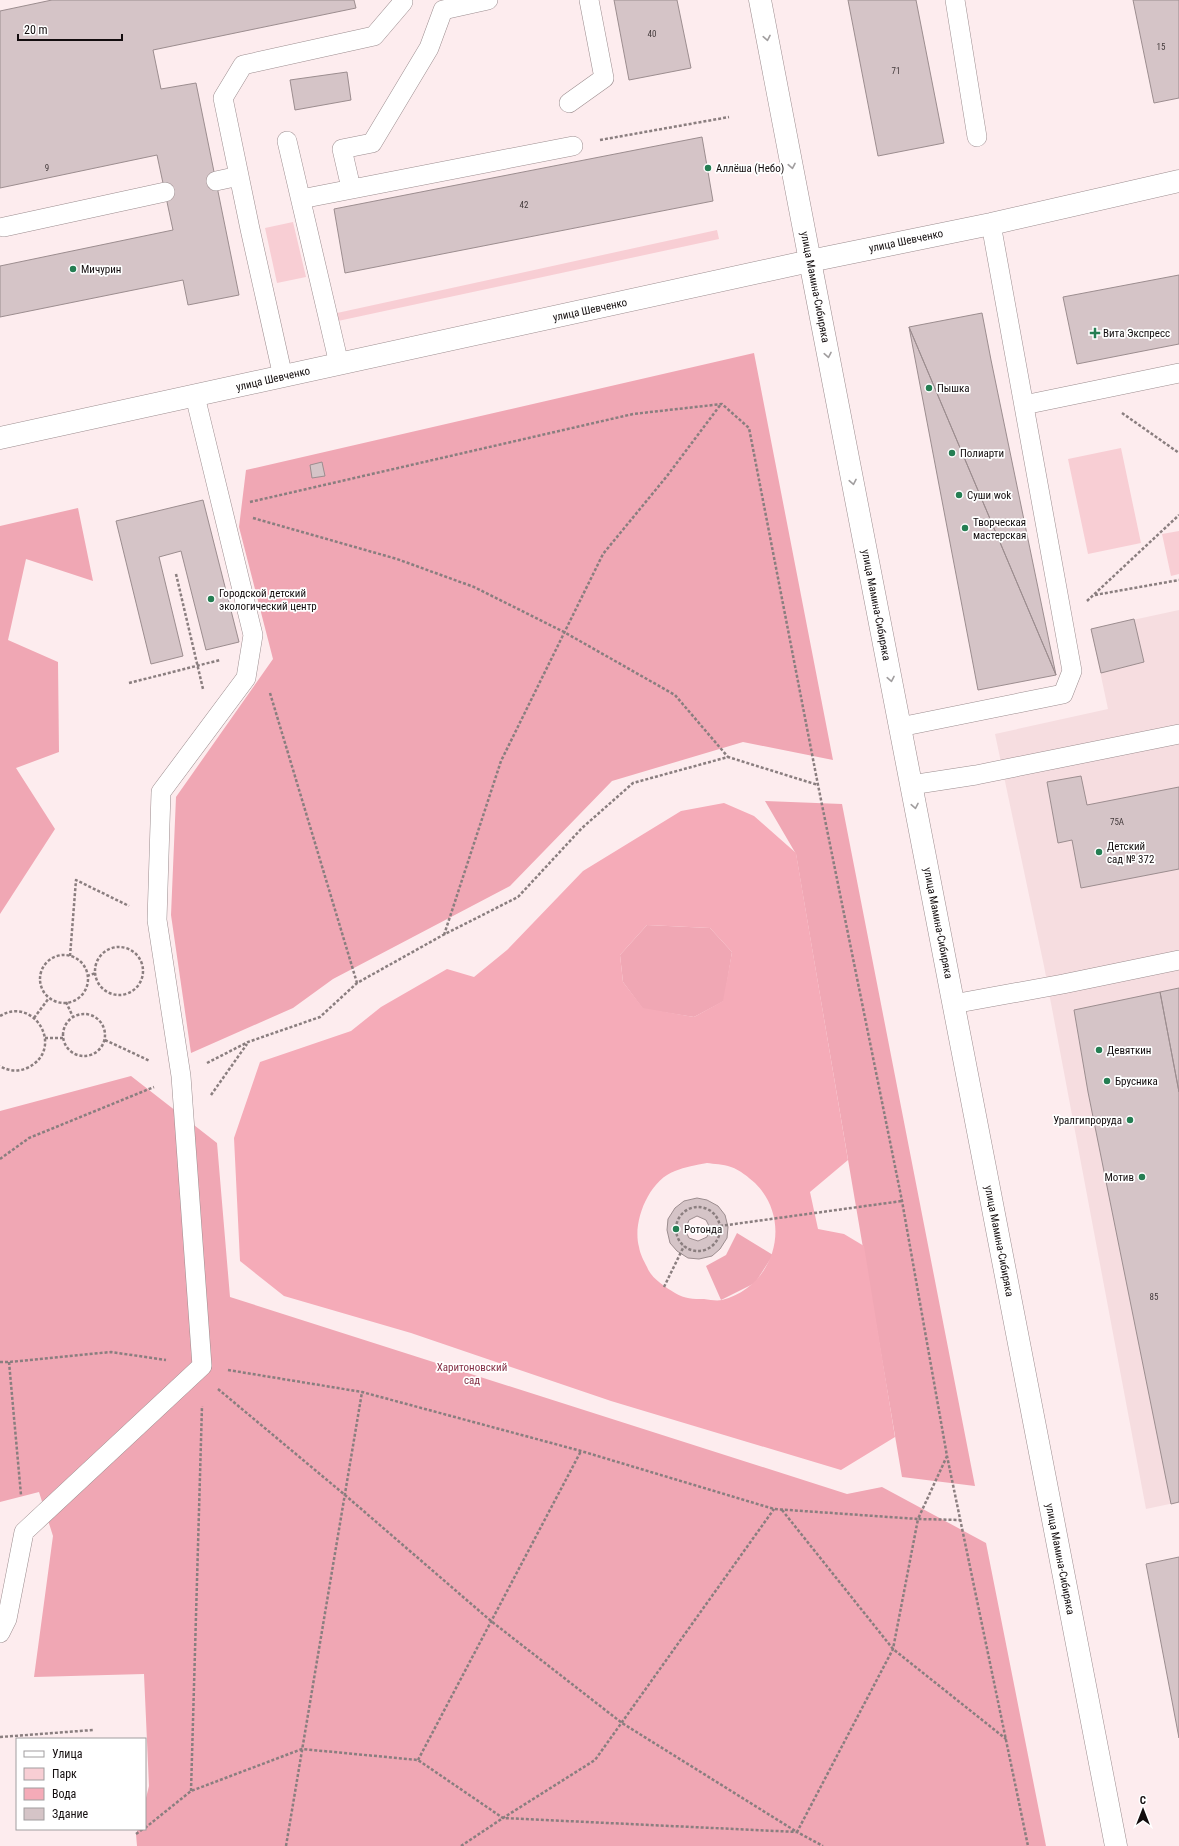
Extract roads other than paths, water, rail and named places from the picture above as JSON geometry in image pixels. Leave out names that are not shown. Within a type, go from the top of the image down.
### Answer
[{"type":"street","name":"улица Мамина-Сибиряка","points":[[760,0],[1116,1846]]},
{"type":"street","name":"улица Шевченко","points":[[0,438],[810,261],[991,224],[1179,181]]},
{"type":"lane","points":[[352,188],[342,149],[372,143],[429,48],[444,10],[488,0]]},
{"type":"lane","points":[[569,103],[604,78],[589,0]]},
{"type":"lane","points":[[955,0],[977,137]]},
{"type":"lane","points":[[283,376],[223,98],[243,65],[374,36],[403,2]]},
{"type":"lane","points":[[287,141],[339,364]]},
{"type":"lane","points":[[301,199],[574,146]]},
{"type":"lane","points":[[216,181],[239,176]]},
{"type":"lane","points":[[4,227],[165,192]]},
{"type":"lane","points":[[900,727],[1064,694],[1072,671],[991,224]]},
{"type":"lane","points":[[1024,405],[1179,372]]},
{"type":"lane","points":[[0,1632],[7,1619],[24,1532],[202,1371],[181,1076],[157,920],[161,792],[210,724],[246,678],[252,635],[195,396]]},
{"type":"lane","points":[[911,785],[976,775],[1179,734]]},
{"type":"lane","points":[[953,1004],[1179,960]]},
{"type":"water","points":[[724,803],[754,816],[796,853],[848,1160],[810,1192],[818,1229],[844,1234],[864,1246],[895,1437],[841,1470],[611,1401],[411,1333],[284,1296],[240,1261],[234,1138],[260,1062],[351,1031],[381,1007],[447,969],[474,977],[507,950],[583,871],[681,811]],"holes":[[[647,925],[710,928],[732,952],[723,1001],[694,1017],[643,1008],[623,982],[620,955]],[[707,1163],[725,1165],[744,1174],[755,1183],[767,1199],[774,1216],[775,1234],[773,1251],[766,1268],[755,1282],[740,1293],[722,1300],[686,1298],[663,1285],[649,1271],[640,1252],[637,1237],[640,1214],[650,1192],[657,1183],[675,1171]]]},
{"type":"place","name":"Аллёша (Небо)","points":[[708,168]]},
{"type":"place","name":"Мичурин","points":[[73,269]]},
{"type":"place","name":"Вита Экспресс","points":[[1095,333]]},
{"type":"place","name":"Пышка","points":[[929,388]]},
{"type":"place","name":"Полиарти","points":[[952,453]]},
{"type":"place","name":"Суши wok","points":[[959,495]]},
{"type":"place","name":"Творческая мастерская","points":[[965,528]]},
{"type":"place","name":"Городской детский экологический центр","points":[[211,599]]},
{"type":"place","name":"Детский сад № 372","points":[[1099,852]]},
{"type":"place","name":"Девяткин","points":[[1099,1050]]},
{"type":"place","name":"Брусника","points":[[1107,1081]]},
{"type":"place","name":"Уралгипроруда","points":[[1130,1120]]},
{"type":"place","name":"Мотив","points":[[1142,1177]]},
{"type":"place","name":"Ротонда","points":[[676,1229]]},
{"type":"park label","name":"Харитоновский сад","points":[[472,1373]]}]
